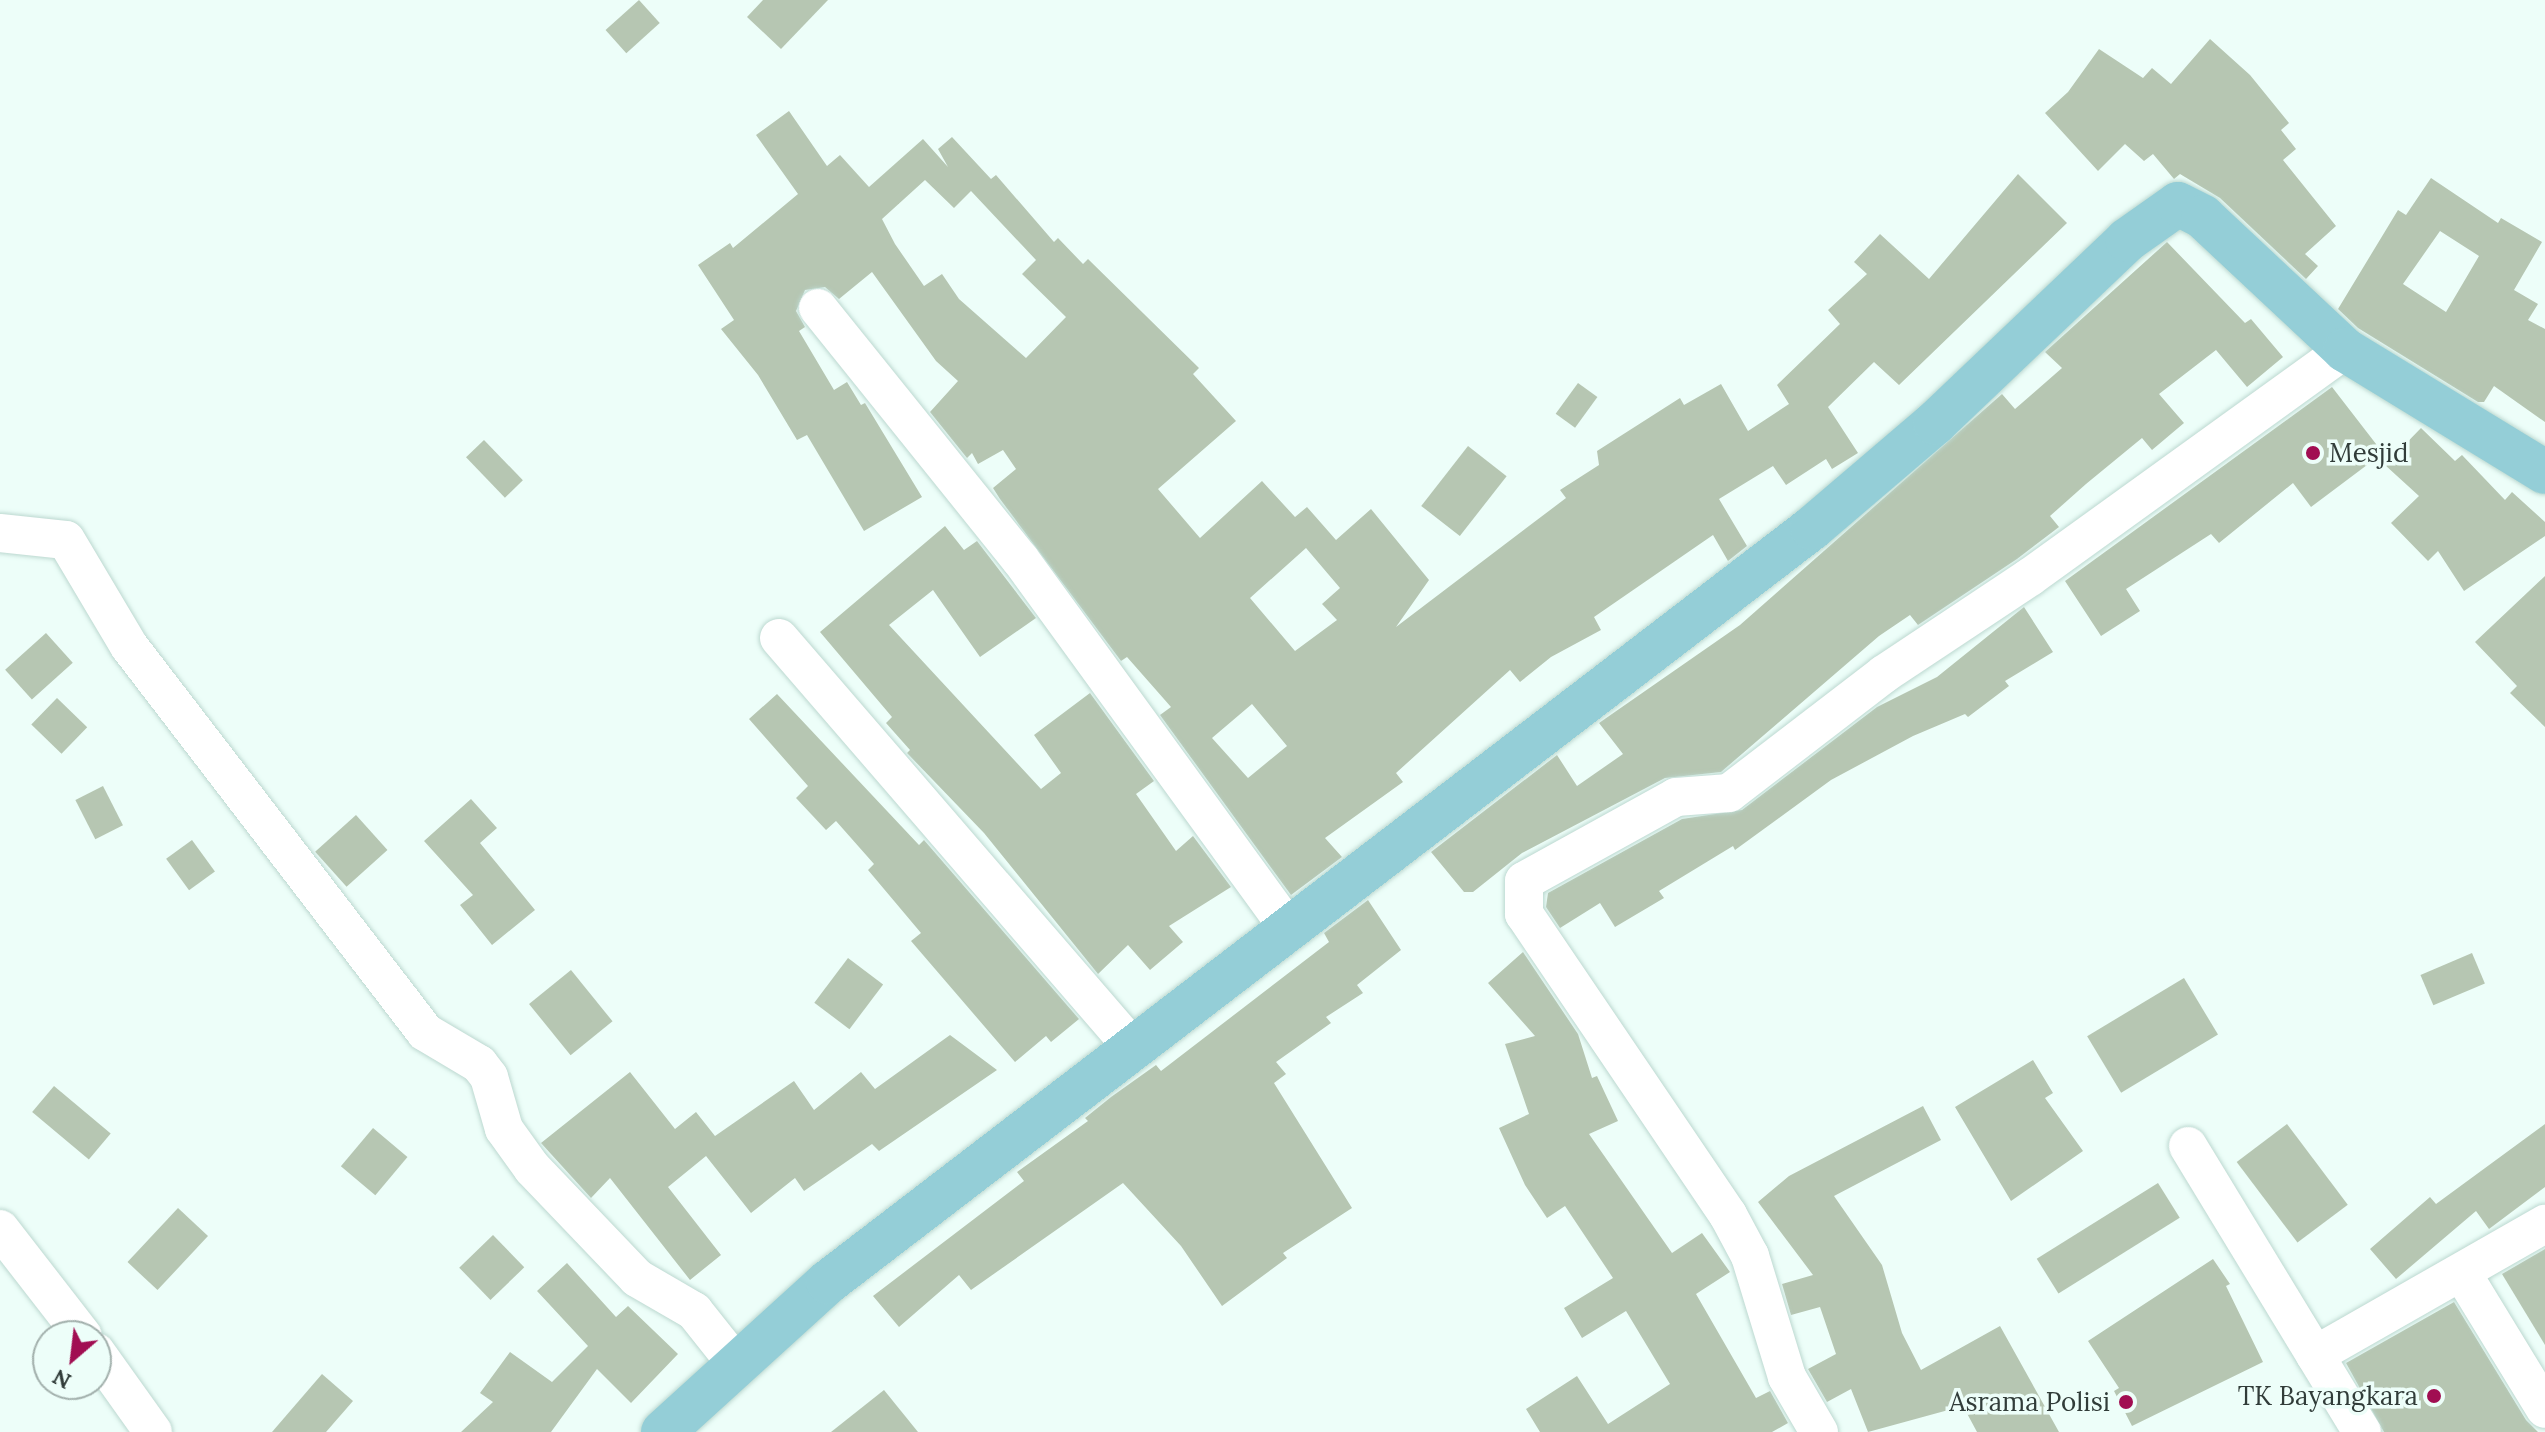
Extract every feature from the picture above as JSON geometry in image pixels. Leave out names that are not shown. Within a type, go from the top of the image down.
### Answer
[{"type":"main road","points":[[663,1432],[828,1282],[1287,927],[1812,528],[2161,212],[2178,204],[2192,209],[2345,350],[2545,472]]},
{"type":"street","points":[[818,308],[1020,559],[1287,927]]},
{"type":"street","points":[[1819,1432],[1787,1377],[1750,1256],[1728,1215],[1524,914],[1524,881],[1539,868],[1676,797],[1710,798],[1729,793],[1884,674],[2030,577],[2345,350]]},
{"type":"street","points":[[0,533],[66,540],[129,646],[425,1032],[479,1064],[489,1077],[504,1129],[532,1168],[637,1278],[694,1311],[737,1365]]},
{"type":"street","points":[[779,638],[1133,1048]]},
{"type":"street","points":[[2188,1146],[2362,1432]]},
{"type":"street","points":[[2315,1355],[2545,1224]]},
{"type":"street","points":[[0,1229],[71,1320]]},
{"type":"street","points":[[2462,1273],[2545,1409]]},
{"type":"street","points":[[112,1374],[153,1432]]},
{"type":"building","points":[[639,0],[660,23],[626,53],[606,30]]},
{"type":"building","points":[[763,0],[828,0],[781,49],[747,17]]},
{"type":"building","points":[[2210,39],[2250,75],[2289,123],[2281,130],[2296,149],[2283,160],[2336,226],[2305,254],[2318,266],[2306,279],[2220,198],[2180,174],[2174,179],[2153,154],[2144,161],[2125,144],[2098,171],[2045,113],[2068,92],[2099,49],[2143,78],[2152,68],[2171,84]]},
{"type":"building","points":[[789,111],[827,166],[840,155],[869,187],[923,139],[948,167],[938,149],[952,137],[991,179],[996,175],[1054,242],[1058,238],[1083,264],[1088,259],[1199,368],[1193,374],[1236,421],[1158,489],[1200,538],[1262,481],[1295,517],[1307,507],[1336,540],[1371,509],[1429,580],[1396,627],[1566,498],[1560,490],[1599,465],[1597,451],[1680,398],[1684,405],[1721,384],[1748,431],[1789,404],[1777,385],[1840,324],[1828,310],[1867,274],[1854,262],[1880,234],[1929,279],[2018,174],[2067,223],[1899,385],[1874,362],[1828,407],[1858,453],[1832,469],[1826,459],[1786,485],[1773,466],[1719,499],[1747,546],[1728,561],[1713,535],[1594,617],[1601,630],[1551,657],[1520,682],[1510,670],[1396,773],[1403,782],[1325,838],[1342,857],[1291,895],[1160,715],[1171,707],[1127,657],[1121,661],[1000,499],[993,488],[1016,469],[1003,450],[978,464],[972,453],[967,458],[930,412],[958,381],[936,361],[872,272],[839,299],[825,287],[805,290],[796,311],[805,327],[799,331],[834,390],[847,382],[861,405],[865,403],[922,497],[864,531],[807,435],[797,440],[758,375],[721,329],[734,320],[698,265],[730,243],[733,248],[798,194],[756,135]],"holes":[[[925,180],[954,208],[971,191],[1036,260],[1022,274],[1066,317],[1026,358],[959,299],[942,274],[924,286],[895,244],[882,219]],[[1306,548],[1340,588],[1322,604],[1337,620],[1295,651],[1250,598]],[[1252,704],[1287,746],[1248,778],[1212,738]]]},
{"type":"building","points":[[2431,178],[2498,223],[2501,218],[2542,242],[2514,290],[2538,304],[2528,320],[2545,329],[2545,422],[2494,386],[2484,402],[2478,402],[2358,328],[2338,309],[2398,210],[2406,215]],"holes":[[[2440,231],[2479,256],[2446,312],[2403,284]]]},
{"type":"building","points":[[2167,242],[2245,323],[2251,319],[2283,357],[2247,387],[2216,350],[2159,394],[2184,423],[2152,450],[2142,438],[2050,516],[2059,527],[2017,559],[1918,625],[1910,615],[1879,636],[1721,772],[1665,778],[1522,853],[1473,892],[1464,892],[1431,852],[1557,755],[1577,786],[1623,754],[1599,723],[1740,625],[2002,394],[2015,409],[2062,368],[2045,352]]},
{"type":"building","points":[[1578,383],[1597,397],[1575,428],[1556,414]]},
{"type":"building","points":[[2332,387],[2383,453],[2311,507],[2293,483],[2219,543],[2211,534],[2126,589],[2140,611],[2101,636],[2065,581]]},
{"type":"building","points":[[2421,428],[2455,461],[2462,455],[2505,500],[2512,492],[2545,522],[2545,536],[2464,591],[2438,551],[2428,561],[2391,523],[2419,496],[2385,465]]},
{"type":"building","points":[[484,440],[523,480],[505,498],[466,457]]},
{"type":"building","points":[[1468,446],[1507,476],[1460,536],[1421,506]]},
{"type":"building","points":[[945,526],[964,550],[977,541],[1036,618],[980,657],[933,590],[889,625],[1041,789],[1061,773],[1034,735],[1090,693],[1154,781],[1136,794],[1176,851],[1193,836],[1231,887],[1169,926],[1183,942],[1150,970],[1128,945],[1098,974],[984,833],[907,753],[910,750],[886,723],[892,717],[820,632]]},
{"type":"building","points":[[2545,576],[2545,727],[2510,693],[2517,686],[2475,642]]},
{"type":"building","points":[[2024,607],[2053,652],[2005,681],[2009,686],[1968,717],[1965,714],[1913,736],[1831,780],[1735,850],[1733,846],[1659,891],[1664,898],[1615,927],[1600,903],[1560,928],[1546,907],[1548,893],[1682,819],[1742,810],[1877,707],[1937,677]]},
{"type":"building","points":[[46,633],[73,663],[32,700],[5,670]]},
{"type":"building","points":[[777,694],[919,845],[924,840],[1079,1019],[1051,1042],[1046,1036],[1015,1062],[911,941],[921,933],[868,870],[874,864],[836,821],[826,830],[796,798],[808,786],[749,719]]},
{"type":"building","points":[[57,698],[87,727],[62,754],[31,725]]},
{"type":"building","points":[[103,786],[123,825],[95,839],[75,800]]},
{"type":"building","points":[[471,799],[497,828],[480,843],[535,910],[492,945],[460,905],[473,895],[424,841]]},
{"type":"building","points":[[356,815],[387,850],[347,887],[315,852]]},
{"type":"building","points":[[192,840],[215,872],[189,890],[166,859]]},
{"type":"building","points":[[1368,900],[1401,950],[1357,985],[1363,993],[1326,1017],[1331,1023],[1276,1062],[1286,1074],[1274,1083],[1352,1208],[1283,1253],[1287,1258],[1222,1306],[1181,1246],[1123,1183],[971,1290],[959,1275],[899,1327],[873,1296],[1024,1181],[1017,1172],[1088,1121],[1085,1118],[1111,1097],[1156,1065],[1161,1071],[1329,942],[1324,933]]},
{"type":"building","points":[[1523,952],[1578,1034],[1592,1078],[1597,1076],[1618,1121],[1589,1134],[1672,1253],[1702,1233],[1730,1272],[1696,1294],[1756,1398],[1770,1391],[1788,1423],[1772,1432],[1540,1432],[1526,1409],[1577,1376],[1608,1424],[1670,1384],[1626,1311],[1582,1338],[1564,1308],[1613,1278],[1565,1206],[1547,1218],[1525,1185],[1499,1128],[1529,1114],[1505,1044],[1535,1036],[1488,983]]},
{"type":"building","points":[[2472,953],[2485,983],[2433,1005],[2420,975]]},
{"type":"building","points":[[848,958],[883,984],[849,1029],[814,1003]]},
{"type":"building","points":[[571,970],[613,1021],[571,1055],[529,1004]]},
{"type":"building","points":[[2184,978],[2218,1035],[2121,1093],[2087,1036]]},
{"type":"building","points":[[950,1035],[997,1070],[879,1151],[872,1144],[804,1191],[795,1178],[751,1213],[706,1156],[668,1187],[721,1255],[690,1280],[610,1178],[591,1198],[541,1143],[630,1072],[675,1129],[696,1112],[715,1136],[794,1081],[814,1110],[861,1072],[875,1089]]},
{"type":"building","points":[[2033,1060],[2053,1093],[2045,1098],[2083,1151],[2011,1201],[1955,1107]]},
{"type":"building","points":[[54,1086],[111,1134],[89,1160],[32,1112]]},
{"type":"building","points":[[1923,1106],[1941,1140],[1834,1196],[1882,1265],[1902,1333],[1921,1370],[2000,1326],[2059,1432],[1977,1432],[1963,1406],[1868,1432],[1851,1389],[1827,1402],[1808,1369],[1836,1354],[1820,1307],[1791,1315],[1782,1284],[1813,1275],[1758,1202],[1789,1176]]},
{"type":"building","points":[[2287,1124],[2348,1205],[2297,1243],[2237,1162]]},
{"type":"building","points":[[2545,1124],[2545,1187],[2489,1229],[2476,1211],[2396,1279],[2370,1249],[2430,1197],[2436,1204]]},
{"type":"building","points":[[373,1128],[407,1157],[375,1195],[341,1166]]},
{"type":"building","points":[[2158,1183],[2180,1218],[2058,1294],[2037,1259]]},
{"type":"building","points":[[178,1208],[208,1236],[158,1290],[128,1262]]},
{"type":"building","points":[[493,1235],[524,1267],[490,1300],[459,1268]]},
{"type":"building","points":[[2545,1249],[2545,1345],[2502,1274]]},
{"type":"building","points":[[2213,1259],[2230,1284],[2226,1286],[2263,1362],[2132,1426],[2114,1391],[2119,1388],[2088,1341]]},
{"type":"building","points":[[567,1263],[616,1317],[628,1306],[678,1354],[631,1403],[597,1369],[551,1432],[461,1432],[493,1402],[480,1393],[510,1352],[552,1382],[588,1346],[537,1291]]},
{"type":"building","name":"TK Bayangkara","points":[[2454,1302],[2526,1420],[2538,1432],[2384,1432],[2346,1363]]},
{"type":"building","points":[[322,1374],[353,1401],[326,1432],[272,1432]]},
{"type":"building","points":[[884,1390],[918,1432],[831,1432]]},
{"type":"place","name":"Mesjid","points":[[2313,453]]},
{"type":"place","name":"TK Bayangkara","points":[[2434,1396]]},
{"type":"place","name":"Asrama Polisi","points":[[2126,1402]]}]
